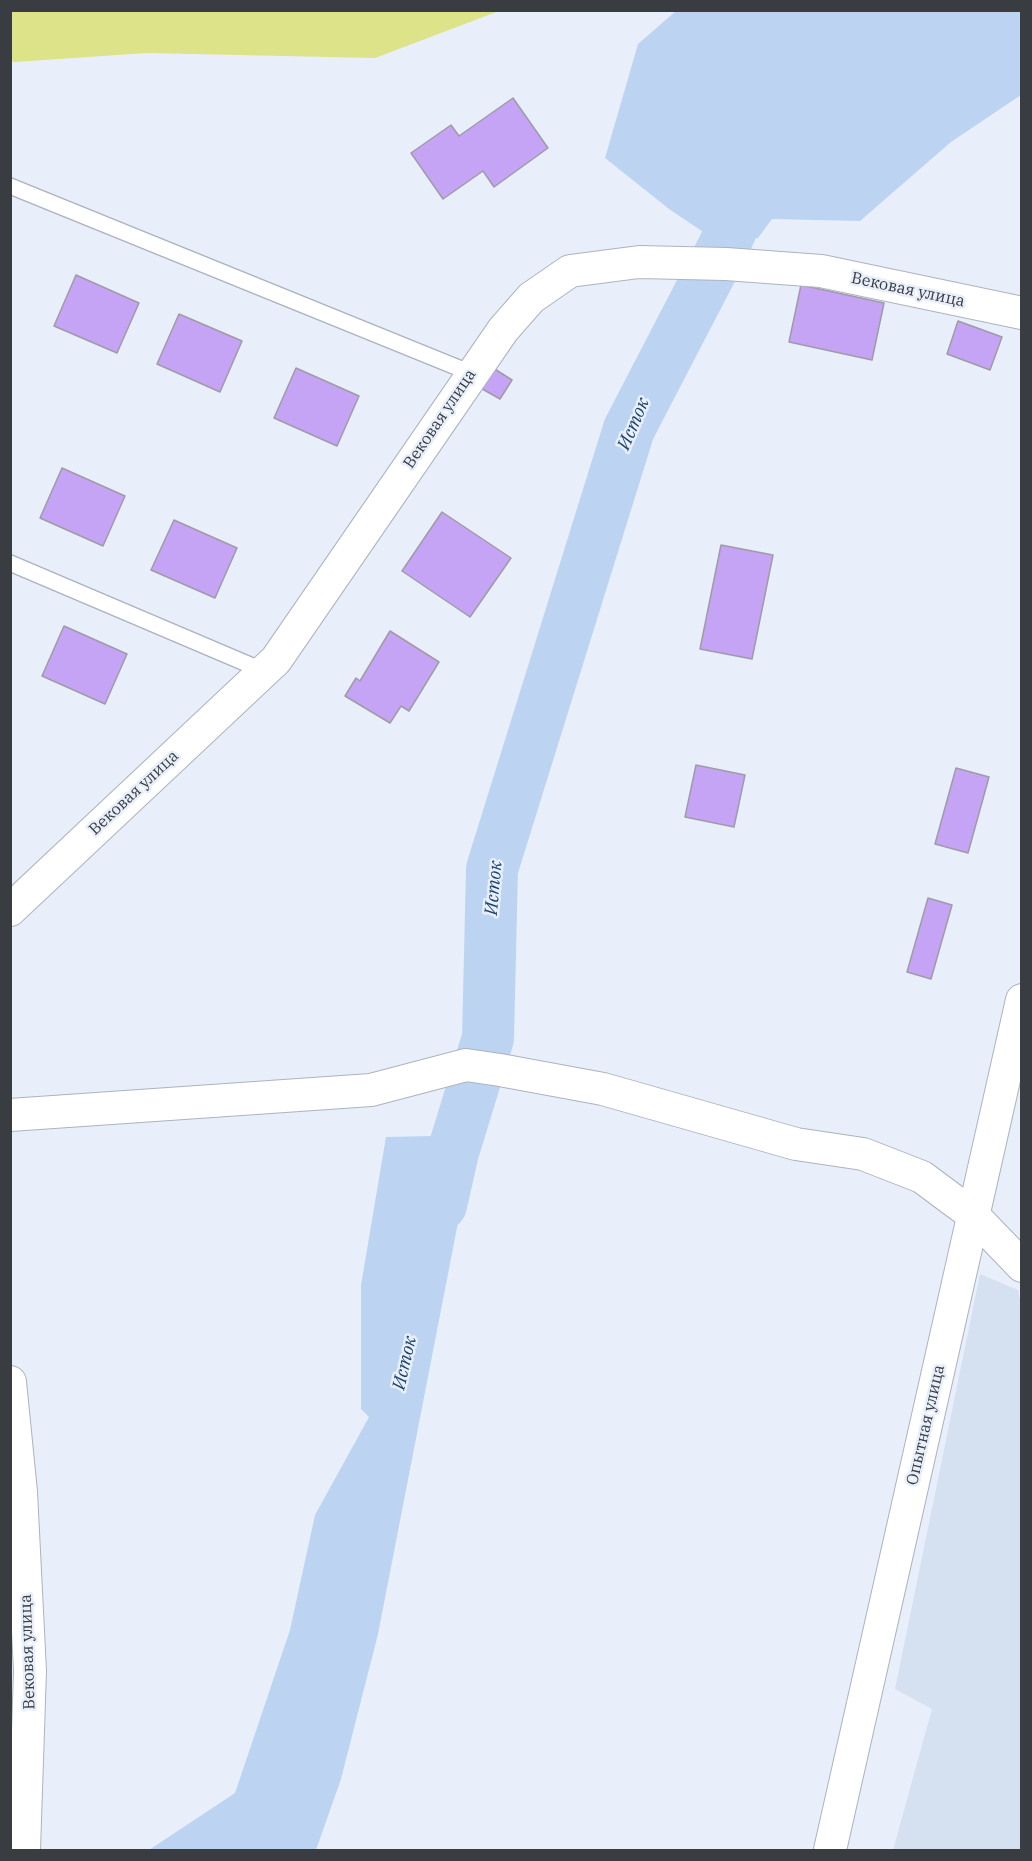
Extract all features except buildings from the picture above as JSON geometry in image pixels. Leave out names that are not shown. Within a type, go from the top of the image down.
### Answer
[{"type":"street","name":"Вековая улица","points":[[10,910],[276,660],[503,330],[531,298],[570,271],[639,262],[821,271],[1022,313]]},
{"type":"street","name":"Опытная улица","points":[[830,1851],[1022,1000]]},
{"type":"street","points":[[10,1115],[371,1090],[466,1065],[500,1070],[603,1089],[796,1144],[863,1154],[922,1178],[973,1215],[1022,1266]]},
{"type":"street","name":"Вековая улица","points":[[10,1382],[21,1492],[30,1671],[24,1851]]},
{"type":"lane","points":[[10,186],[471,374]]},
{"type":"lane","points":[[10,563],[264,671]]},
{"type":"shaded area","points":[[980,1274],[1018,1290],[1021,1304],[1021,1850],[893,1850],[932,1709],[895,1689]]},
{"type":"green space","points":[[10,11],[499,11],[375,58],[147,53],[15,62],[11,61]]},
{"type":"water","points":[[676,11],[1021,11],[1021,95],[951,142],[860,221],[772,219],[758,238],[724,246],[669,209],[605,158],[638,44]]},
{"type":"water","points":[[475,1135],[378,1634],[341,1779],[316,1850],[149,1850],[235,1793],[290,1630],[315,1515],[369,1417],[361,1409],[361,1285],[386,1137]]},
{"type":"waterway","name":"Исток","points":[[441,1205],[453,1152],[488,1038],[492,869],[629,429],[724,246],[753,179]]}]
